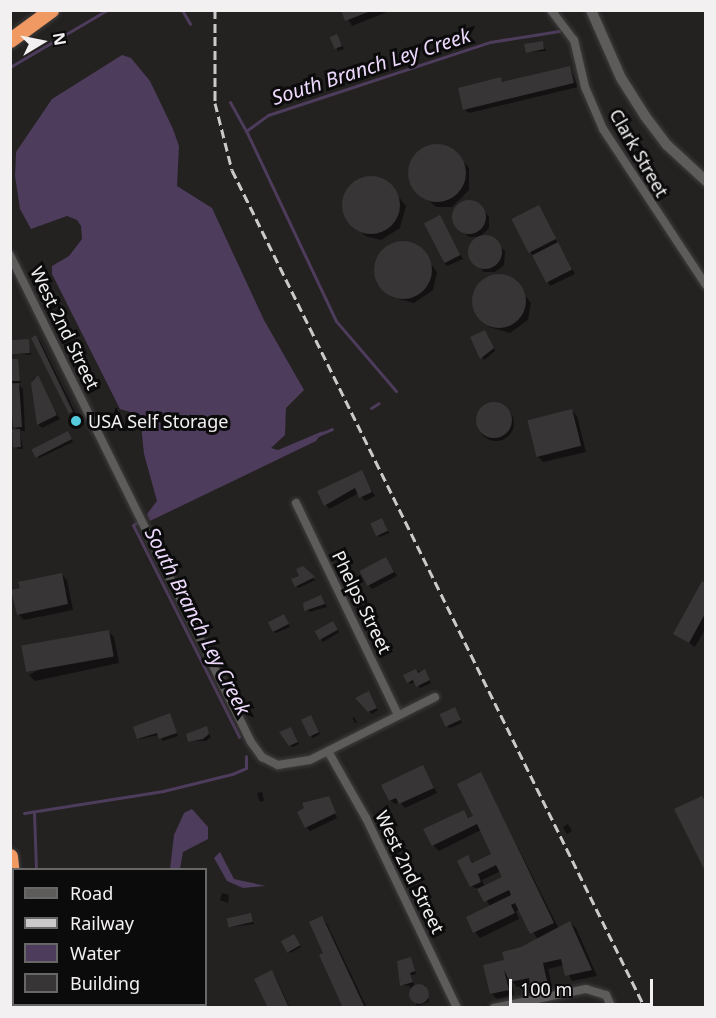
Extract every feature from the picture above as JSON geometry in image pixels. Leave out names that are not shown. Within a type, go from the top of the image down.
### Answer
[{"type":"highway","points":[[10,40],[51,10]]},
{"type":"highway","points":[[10,856],[12,874]]},
{"type":"street","name":"Clark Street","points":[[551,10],[567,27],[585,87],[603,129],[705,285]]},
{"type":"street","points":[[591,10],[621,78],[645,116],[667,145],[705,181]]},
{"type":"street","name":"West 2nd Street","points":[[10,255],[251,742],[273,764],[298,764],[329,753],[366,818],[457,1008]]},
{"type":"street","name":"Phelps Street","points":[[296,503],[398,715]]},
{"type":"street","points":[[329,753],[435,697]]},
{"type":"street","points":[[494,1008],[595,989],[606,995],[612,1008]]},
{"type":"water","points":[[122,55],[131,58],[150,81],[173,129],[179,146],[177,186],[212,208],[264,320],[304,390],[286,408],[285,435],[271,448],[278,450],[323,431],[316,441],[150,521],[147,514],[157,501],[144,454],[140,415],[120,409],[52,274],[52,266],[69,256],[82,239],[81,226],[77,220],[67,216],[31,229],[20,209],[15,176],[16,152],[52,99]]},
{"type":"water","points":[[192,809],[208,827],[208,839],[183,852],[180,868],[170,868],[174,835],[184,813]]},
{"type":"water","points":[[220,852],[234,879],[266,886],[243,888],[227,881],[214,858]]},
{"type":"building","points":[[341,10],[371,10],[371,11],[345,21]]},
{"type":"building","points":[[337,34],[342,46],[335,49],[330,37]]},
{"type":"building","points":[[543,41],[544,49],[526,53],[524,44]]},
{"type":"building","points":[[570,66],[574,83],[463,110],[458,88],[501,77],[502,82]]},
{"type":"building","points":[[431,144],[443,144],[458,152],[466,167],[466,179],[458,194],[443,202],[431,202],[416,194],[408,179],[408,167],[416,152]]},
{"type":"building","points":[[365,176],[377,176],[392,184],[400,199],[400,211],[392,226],[377,234],[365,234],[350,226],[342,211],[342,199],[350,184]]},
{"type":"building","points":[[469,200],[481,205],[486,217],[481,229],[469,234],[457,229],[452,217],[457,205]]},
{"type":"building","points":[[539,205],[556,239],[529,253],[511,219]]},
{"type":"building","points":[[440,215],[460,255],[444,263],[424,223]]},
{"type":"building","points":[[485,235],[497,240],[502,252],[497,264],[485,269],[473,264],[468,252],[473,240]]},
{"type":"building","points":[[397,241],[409,241],[424,249],[432,264],[432,276],[424,291],[409,299],[397,299],[382,291],[374,276],[374,264],[382,249]]},
{"type":"building","points":[[558,242],[572,270],[546,283],[532,255]]},
{"type":"building","points":[[499,274],[509,276],[518,282],[524,291],[526,301],[524,311],[518,320],[509,326],[499,328],[489,326],[480,320],[474,311],[472,301],[474,291],[480,282],[489,276]]},
{"type":"building","points":[[485,330],[494,348],[480,359],[470,337]]},
{"type":"building","points":[[36,335],[73,412],[69,414],[31,338]]},
{"type":"building","points":[[29,339],[30,353],[11,354],[10,340]]},
{"type":"building","points":[[10,359],[18,359],[20,381],[10,381]]},
{"type":"building","points":[[38,375],[57,415],[37,425],[31,383]]},
{"type":"building","points":[[19,383],[22,427],[13,428],[10,384]]},
{"type":"building","points":[[494,402],[507,407],[512,420],[507,433],[494,438],[481,433],[476,420],[481,407]]},
{"type":"building","points":[[572,409],[581,446],[537,457],[527,420]]},
{"type":"building","points":[[12,429],[20,429],[21,447],[13,447]]},
{"type":"building","points":[[68,431],[72,439],[36,458],[31,450]]},
{"type":"building","points":[[362,470],[372,492],[359,498],[355,488],[324,506],[317,491]]},
{"type":"building","points":[[382,518],[388,531],[376,536],[370,523]]},
{"type":"building","points":[[386,557],[394,572],[367,586],[360,571]]},
{"type":"building","points":[[303,566],[315,577],[295,587],[291,579],[299,576],[296,569]]},
{"type":"building","points":[[62,573],[68,604],[17,615],[11,590],[20,588],[18,582]]},
{"type":"building","points":[[702,581],[706,583],[706,612],[689,643],[673,634]]},
{"type":"building","points":[[321,595],[325,604],[304,611],[303,603]]},
{"type":"building","points":[[284,614],[289,624],[273,632],[268,622]]},
{"type":"building","points":[[333,621],[338,630],[319,640],[315,631]]},
{"type":"building","points":[[109,630],[114,657],[26,672],[21,645]]},
{"type":"building","points":[[416,669],[418,673],[425,669],[430,680],[416,687],[413,680],[407,683],[403,675]]},
{"type":"building","points":[[369,691],[377,708],[368,712],[355,698]]},
{"type":"building","points":[[455,707],[461,720],[446,727],[440,714]]},
{"type":"building","points":[[170,713],[177,733],[159,739],[157,733],[137,739],[133,727]]},
{"type":"building","points":[[311,715],[319,732],[309,737],[301,720]]},
{"type":"building","points":[[207,726],[209,734],[203,739],[188,742],[186,734]]},
{"type":"building","points":[[291,727],[298,742],[289,746],[279,732]]},
{"type":"building","points":[[423,765],[434,788],[399,804],[396,798],[389,801],[381,785]]},
{"type":"building","points":[[481,772],[554,923],[530,934],[515,903],[511,905],[515,913],[473,933],[466,917],[511,895],[509,890],[484,902],[477,889],[502,877],[496,865],[478,874],[481,882],[470,887],[457,861],[468,855],[472,863],[491,854],[477,824],[432,846],[423,829],[464,810],[468,818],[473,816],[457,784]]},
{"type":"building","points":[[329,796],[336,813],[305,828],[297,812],[304,808],[302,803]]},
{"type":"building","points":[[702,796],[706,802],[706,873],[674,809]]},
{"type":"building","points":[[251,913],[253,922],[229,927],[227,919]]},
{"type":"building","points":[[322,916],[365,1008],[343,1008],[319,955],[323,953],[309,922]]},
{"type":"building","points":[[570,921],[592,970],[565,976],[561,959],[543,963],[547,981],[530,985],[529,978],[510,982],[504,970],[509,990],[490,994],[483,965],[504,960],[502,952],[521,947]]},
{"type":"building","points":[[294,934],[300,945],[287,953],[281,941]]},
{"type":"building","points":[[411,957],[415,971],[410,973],[413,982],[400,986],[397,961]]},
{"type":"building","points":[[272,970],[289,1008],[268,1008],[254,979]]},
{"type":"building","points":[[419,984],[426,987],[429,994],[426,1001],[419,1004],[412,1001],[409,994],[412,987]]},
{"type":"waterway","points":[[10,67],[107,10]]},
{"type":"waterway","points":[[182,10],[190,24]]},
{"type":"waterway","name":"South Branch Ley Creek","points":[[396,391],[336,321],[246,131],[268,115],[490,42],[559,31]]},
{"type":"waterway","points":[[230,102],[246,131]]},
{"type":"waterway","name":"South Branch Ley Creek","points":[[371,408],[379,403]]},
{"type":"waterway","name":"South Branch Ley Creek","points":[[318,435],[332,429]]},
{"type":"waterway","name":"South Branch Ley Creek","points":[[139,521],[133,525],[239,737]]},
{"type":"waterway","name":"South Branch Ley Creek","points":[[24,813],[163,791],[232,774],[246,768],[246,756]]},
{"type":"waterway","points":[[34,812],[36,868]]},
{"type":"railway","points":[[215,10],[215,103],[232,170],[645,1008]]},
{"type":"place","name":"USA Self Storage","points":[[76,421]]}]
